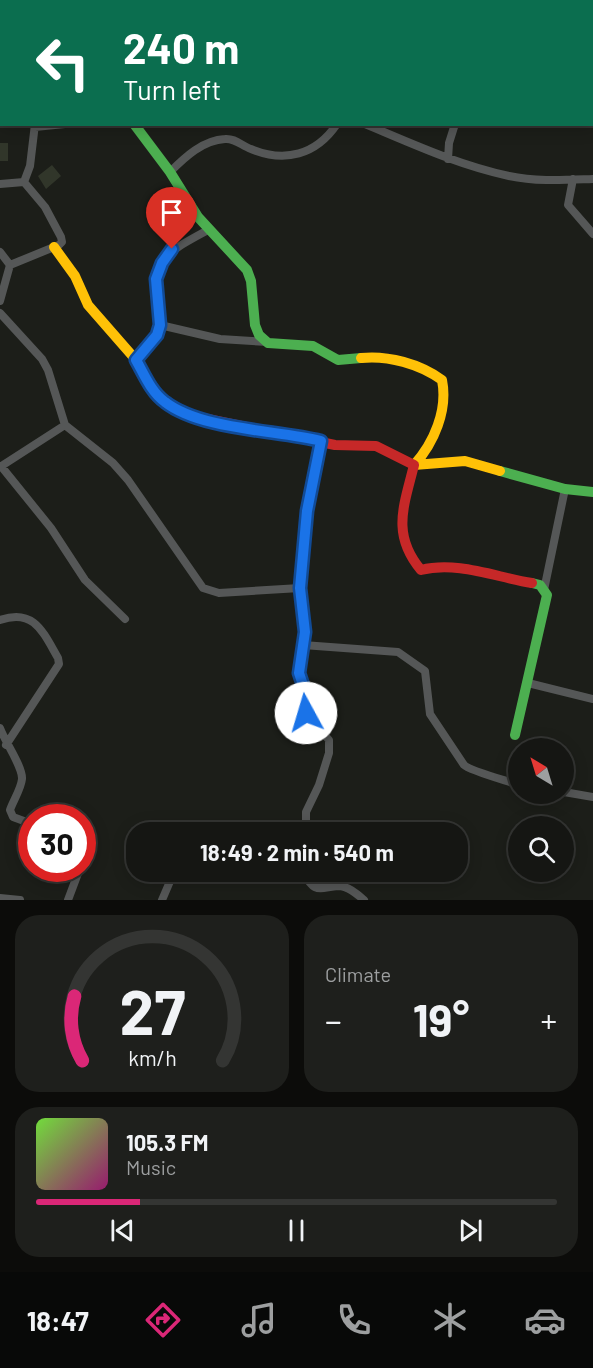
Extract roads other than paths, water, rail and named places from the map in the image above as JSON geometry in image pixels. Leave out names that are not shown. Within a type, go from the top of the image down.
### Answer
[{"type":"street","points":[[24,182],[30,166],[35,126]]},
{"type":"street","points":[[136,126],[170,172],[208,230],[247,270],[251,281],[255,325],[259,335],[268,343]]},
{"type":"street","points":[[170,172],[194,150],[225,139],[233,140],[252,150],[282,155],[303,154],[318,144],[335,126]]},
{"type":"street","points":[[370,126],[448,159],[511,176],[593,179]]},
{"type":"street","points":[[448,159],[449,143],[454,126]]},
{"type":"street","points":[[573,179],[568,205],[593,234]]},
{"type":"street","points":[[0,184],[24,182]]},
{"type":"street","points":[[10,266],[62,242],[57,225],[24,182]]},
{"type":"street","points":[[136,360],[157,335],[160,325],[156,279],[162,263],[172,249],[208,230]]},
{"type":"street","points":[[54,247],[75,276],[88,305],[136,360],[156,394],[184,414],[335,445],[376,446],[414,465],[465,461],[565,489],[593,492]]},
{"type":"street","points":[[0,252],[10,266]]},
{"type":"street","points":[[0,301],[10,266]]},
{"type":"street","points":[[0,313],[42,359],[48,370],[65,425],[113,463],[128,480],[203,588],[219,593],[300,588]]},
{"type":"street","points":[[160,325],[220,339],[313,346],[338,360],[378,356],[428,369],[442,380],[444,391],[434,432],[428,447],[414,465],[400,536],[407,556],[421,570],[438,566],[463,567],[476,573],[540,585],[544,590],[547,596],[515,735]]},
{"type":"street","points":[[65,425],[0,466],[51,528],[86,580],[125,619]]},
{"type":"street","points":[[306,822],[306,812],[319,785],[329,747],[329,741],[306,713],[304,688],[299,673],[305,632],[300,588],[307,511],[321,441]]},
{"type":"street","points":[[544,590],[565,489]]},
{"type":"street","points":[[0,620],[13,615],[25,616],[38,626],[59,663],[6,745]]},
{"type":"street","points":[[303,645],[398,652],[425,671],[430,714],[464,765],[468,769],[480,770],[508,781]]},
{"type":"street","points":[[528,683],[593,699]]},
{"type":"street","points":[[0,728],[6,745],[21,768],[22,781],[10,810],[13,818],[18,820]]},
{"type":"street","points":[[574,794],[593,798]]},
{"type":"street","points":[[68,900],[75,882]]},
{"type":"street","points":[[162,900],[170,882]]},
{"type":"street","points":[[310,882],[318,889],[342,887],[356,893],[364,900]]},
{"type":"street","points":[[0,898],[20,900]]}]
